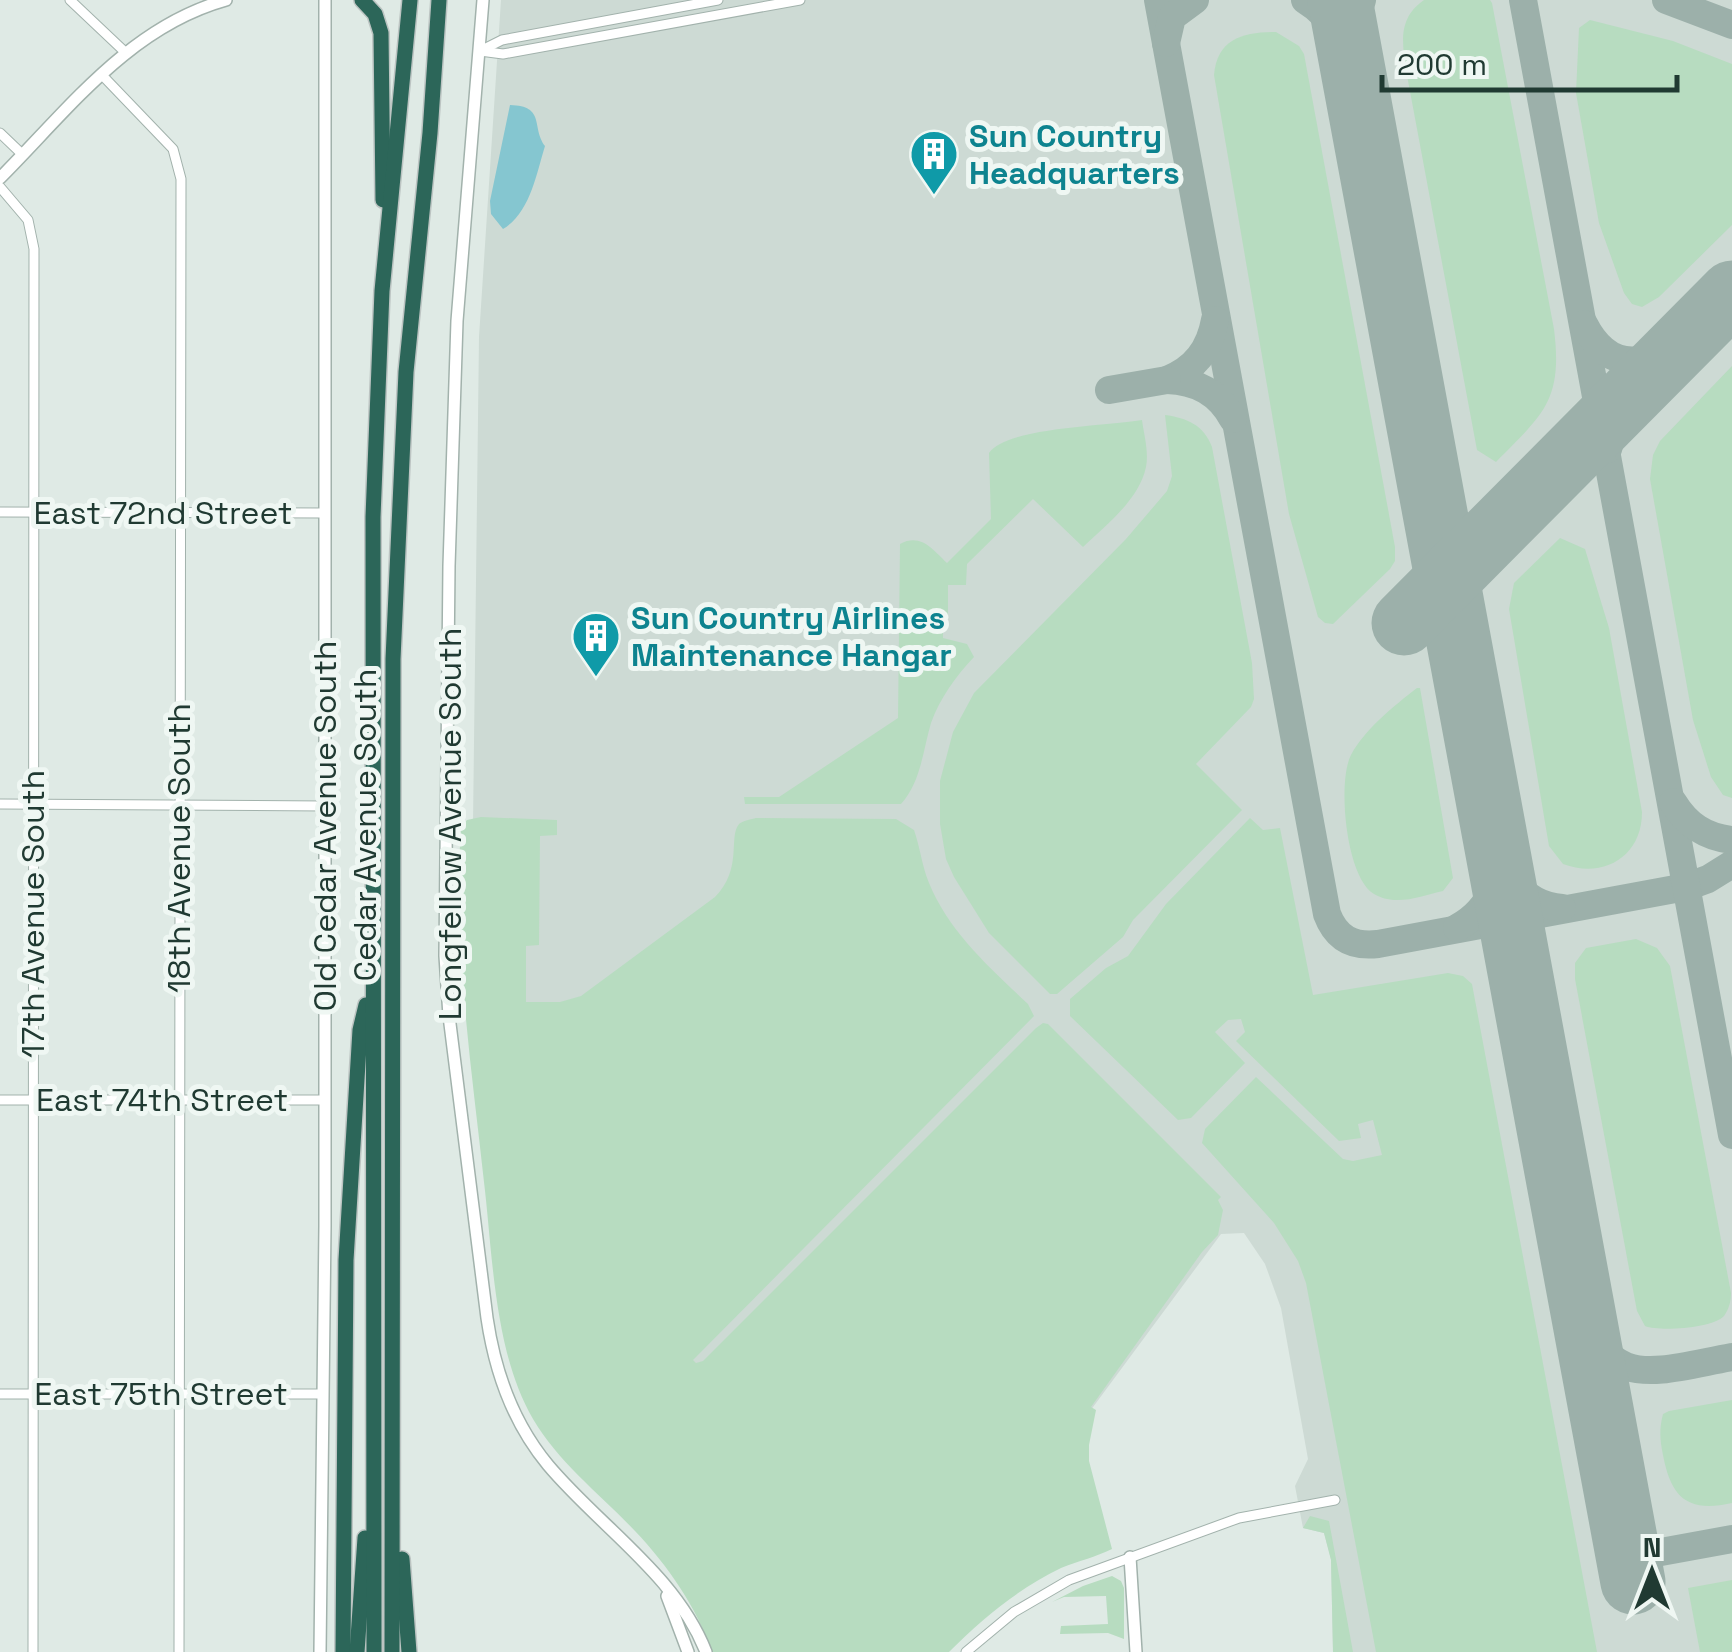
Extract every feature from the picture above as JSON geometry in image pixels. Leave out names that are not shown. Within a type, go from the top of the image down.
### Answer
[{"type":"highway","points":[[362,0],[376,14],[381,32],[382,291]]},
{"type":"highway","name":"Cedar Avenue South","points":[[374,1652],[373,518],[382,291],[410,0]]},
{"type":"highway","name":"Cedar Avenue South","points":[[392,1652],[393,659],[406,372],[440,0]]},
{"type":"highway","points":[[342,1652],[346,1260],[360,1030],[372,982]]},
{"type":"highway","points":[[357,1652],[374,1410]]},
{"type":"highway","points":[[394,1475],[409,1652]]},
{"type":"street","points":[[70,0],[125,52]]},
{"type":"street","points":[[0,178],[125,52],[198,4],[226,0]]},
{"type":"street","name":"Old Cedar Avenue South","points":[[320,1652],[325,0]]},
{"type":"street","name":"Longfellow Avenue South","points":[[484,0],[457,321],[446,811],[449,1016],[488,1328],[506,1395],[547,1464],[639,1556],[693,1620],[706,1652]]},
{"type":"street","points":[[480,51],[502,40],[718,0]]},
{"type":"street","points":[[480,51],[503,54],[800,0]]},
{"type":"street","name":"18th Avenue South","points":[[100,74],[163,136],[178,163],[179,1652]]},
{"type":"street","points":[[0,133],[24,155]]},
{"type":"street","name":"17th Avenue South","points":[[0,188],[28,220],[33,234],[33,1652]]},
{"type":"street","name":"East 72nd Street","points":[[0,512],[325,513]]},
{"type":"street","points":[[0,804],[325,806]]},
{"type":"street","name":"East 74th Street","points":[[0,1100],[324,1100]]},
{"type":"street","name":"East 75th Street","points":[[0,1394],[322,1394]]},
{"type":"street","points":[[966,1652],[989,1630],[1069,1580],[1239,1518],[1335,1500]]},
{"type":"street","points":[[1130,1557],[1136,1652]]},
{"type":"street","name":"Longfellow Avenue South","points":[[664,1587],[688,1652]]},
{"type":"shaded area","points":[[501,0],[1732,0],[1732,1652],[1333,1652],[1331,1559],[1324,1533],[1303,1528],[1295,1486],[1308,1459],[1281,1308],[1265,1264],[1244,1233],[1221,1234],[912,1652],[691,1568],[473,824],[479,337]]},
{"type":"green space","points":[[1424,0],[1492,3],[1554,329],[1555,373],[1546,404],[1496,462],[1477,450],[1406,70],[1406,23]]},
{"type":"green space","points":[[1590,20],[1673,41],[1732,64],[1732,225],[1659,297],[1642,307],[1632,304],[1624,293],[1599,223],[1576,93],[1579,28]]},
{"type":"green space","points":[[1276,32],[1299,46],[1304,54],[1395,547],[1395,561],[1390,569],[1333,624],[1318,617],[1289,514],[1214,75],[1220,53],[1234,40]]},
{"type":"green space","points":[[1732,366],[1732,798],[1723,795],[1711,777],[1693,720],[1650,479],[1653,455],[1660,441]]},
{"type":"green space","points":[[1165,415],[1194,424],[1212,447],[1252,663],[1254,699],[1251,707],[1196,764],[1242,810],[1133,920],[1123,937],[1057,994],[1050,994],[989,933],[954,877],[946,859],[940,824],[940,781],[953,732],[974,693],[1126,539],[1167,491],[1172,476]]},
{"type":"green space","points":[[1142,420],[1147,455],[1142,479],[1120,511],[1083,547],[1033,499],[967,564],[966,585],[948,585],[948,617],[943,618],[943,638],[967,644],[974,657],[939,705],[917,776],[901,804],[745,804],[744,797],[779,797],[898,718],[900,544],[920,541],[947,563],[991,519],[989,453],[999,444],[1036,433]]},
{"type":"green space","points":[[1560,538],[1585,549],[1609,628],[1642,812],[1640,828],[1628,852],[1606,866],[1592,869],[1563,864],[1549,846],[1509,609],[1514,583]]},
{"type":"green space","points":[[1417,688],[1453,878],[1443,891],[1391,900],[1374,894],[1364,885],[1357,869],[1347,829],[1347,768],[1364,736]]},
{"type":"green space","points":[[756,818],[896,819],[914,830],[937,901],[972,949],[1028,1004],[1034,1016],[693,1360],[703,1361],[1036,1028],[1048,1024],[1221,1197],[1218,1200],[1223,1210],[1218,1235],[1091,1407],[1096,1410],[1089,1461],[1112,1549],[1061,1568],[1030,1585],[949,1652],[712,1652],[680,1587],[659,1558],[543,1435],[520,1393],[510,1364],[493,1272],[461,960],[461,826],[467,820],[557,820],[557,835],[540,836],[539,945],[526,946],[526,1002],[560,1002],[581,996],[715,897],[729,876],[736,830],[742,822]]},
{"type":"green space","points":[[1250,818],[1263,830],[1280,828],[1313,995],[1448,973],[1463,976],[1472,984],[1597,1652],[1376,1652],[1306,1283],[1298,1261],[1274,1223],[1202,1143],[1205,1129],[1256,1077],[1343,1159],[1353,1161],[1382,1155],[1373,1120],[1358,1124],[1361,1138],[1339,1141],[1236,1041],[1245,1032],[1241,1019],[1228,1020],[1215,1032],[1245,1063],[1191,1118],[1178,1120],[1070,1016],[1070,999],[1106,968],[1128,956],[1166,904]]},
{"type":"green space","points":[[1636,939],[1657,948],[1670,966],[1731,1293],[1724,1316],[1698,1326],[1652,1328],[1645,1326],[1637,1311],[1575,979],[1575,963],[1586,948]]},
{"type":"green space","points":[[1732,1400],[1732,1503],[1693,1504],[1677,1492],[1666,1470],[1661,1439],[1663,1414]]},
{"type":"green space","points":[[1310,1516],[1329,1521],[1353,1652],[1333,1652],[1331,1560],[1324,1533],[1303,1528]]},
{"type":"green space","points":[[1112,1576],[1124,1588],[1124,1639],[1108,1633],[1060,1634],[1061,1626],[1108,1624],[1106,1596],[1064,1597],[1052,1602]]},
{"type":"green space","points":[[1732,1580],[1732,1652],[1700,1652],[1688,1588]]},
{"type":"water","points":[[510,105],[533,113],[545,146],[526,203],[503,229],[491,214],[490,201]]},
{"type":"taxiway","points":[[1158,0],[1327,914],[1335,929],[1353,942],[1378,944],[1686,887],[1732,864]]},
{"type":"taxiway","points":[[1166,43],[1172,17],[1195,0]]},
{"type":"taxiway","points":[[1305,0],[1336,31],[1359,97],[1351,35],[1362,0]]},
{"type":"taxiway","points":[[1523,0],[1732,1135]]},
{"type":"taxiway","points":[[1666,0],[1732,25]]},
{"type":"taxiway","points":[[1215,320],[1200,357],[1167,380],[1206,390],[1233,419]]},
{"type":"taxiway","points":[[1584,324],[1596,342],[1623,360],[1652,356],[1697,328]]},
{"type":"taxiway","points":[[1608,449],[1619,412],[1657,368]]},
{"type":"taxiway","points":[[1109,390],[1167,380]]},
{"type":"taxiway","points":[[1673,802],[1698,828],[1732,840]]},
{"type":"taxiway","points":[[1457,928],[1482,908],[1489,897],[1496,859],[1494,828],[1514,881],[1533,899],[1562,908]]},
{"type":"taxiway","points":[[1580,1293],[1602,1348],[1617,1362],[1654,1370],[1732,1357]]},
{"type":"taxiway","points":[[1628,1558],[1732,1539]]},
{"type":"runway","points":[[1340,0],[1633,1582]]},
{"type":"runway","points":[[1404,623],[1732,293]]},
{"type":"place","name":"Sun Country Headquarters","points":[[934,196]]},
{"type":"place","name":"Sun Country Airlines Maintenance Hangar","points":[[596,678]]}]
